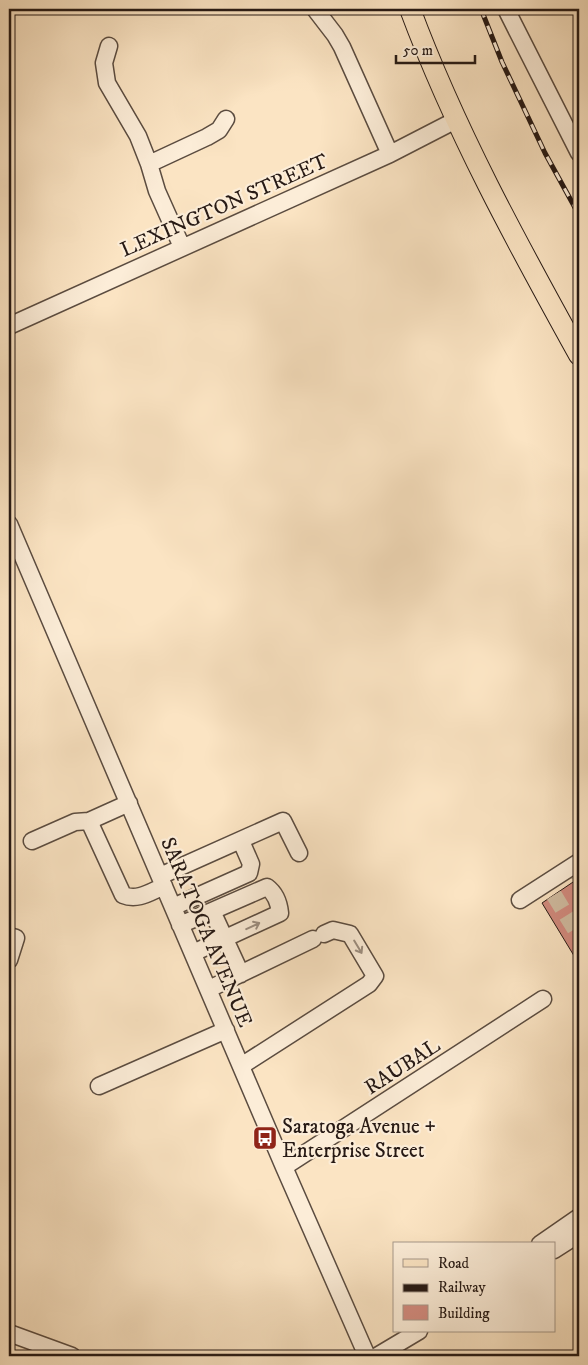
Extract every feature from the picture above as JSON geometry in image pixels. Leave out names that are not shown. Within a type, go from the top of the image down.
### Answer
[{"type":"main road","points":[[410,9],[456,120],[522,252],[579,355]]},
{"type":"street","points":[[315,9],[336,35],[390,154]]},
{"type":"street","points":[[506,9],[579,152]]},
{"type":"street","points":[[109,46],[104,62],[106,83],[138,136],[157,191],[182,247]]},
{"type":"street","points":[[149,164],[206,138],[219,130],[226,119]]},
{"type":"street","name":"LEXINGTON STREET","points":[[9,326],[390,154],[456,120]]},
{"type":"street","name":"SARATOGA AVENUE","points":[[9,524],[284,1167],[367,1356]]},
{"type":"street","points":[[32,842],[75,822],[89,820],[129,803]]},
{"type":"street","points":[[89,820],[122,895],[128,897],[140,897],[162,881],[283,821],[299,853]]},
{"type":"street","points":[[173,907],[249,873],[251,864],[241,841]]},
{"type":"street","points":[[520,900],[550,889],[577,869]]},
{"type":"street","points":[[180,925],[267,887],[279,905],[280,913],[193,953]]},
{"type":"street","points":[[212,911],[241,974]]},
{"type":"street","points":[[209,989],[333,930],[350,934],[375,976],[369,984],[242,1066]]},
{"type":"street","points":[[9,960],[12,937]]},
{"type":"street","name":"RAUBAL","points":[[284,1167],[543,1000]]},
{"type":"street","points":[[99,1086],[226,1030]]},
{"type":"street","points":[[543,1242],[579,1217]]},
{"type":"street","points":[[556,1249],[579,1234]]},
{"type":"street","points":[[377,1356],[416,1332]]},
{"type":"street","points":[[9,1333],[72,1356]]},
{"type":"building","points":[[579,878],[579,964],[542,903]]},
{"type":"tunnel","points":[[554,895],[579,936]]},
{"type":"railway","points":[[481,9],[502,62],[545,153],[579,215]]},
{"type":"place","name":"Saratoga Avenue + Enterprise Street","points":[[265,1138]]}]
